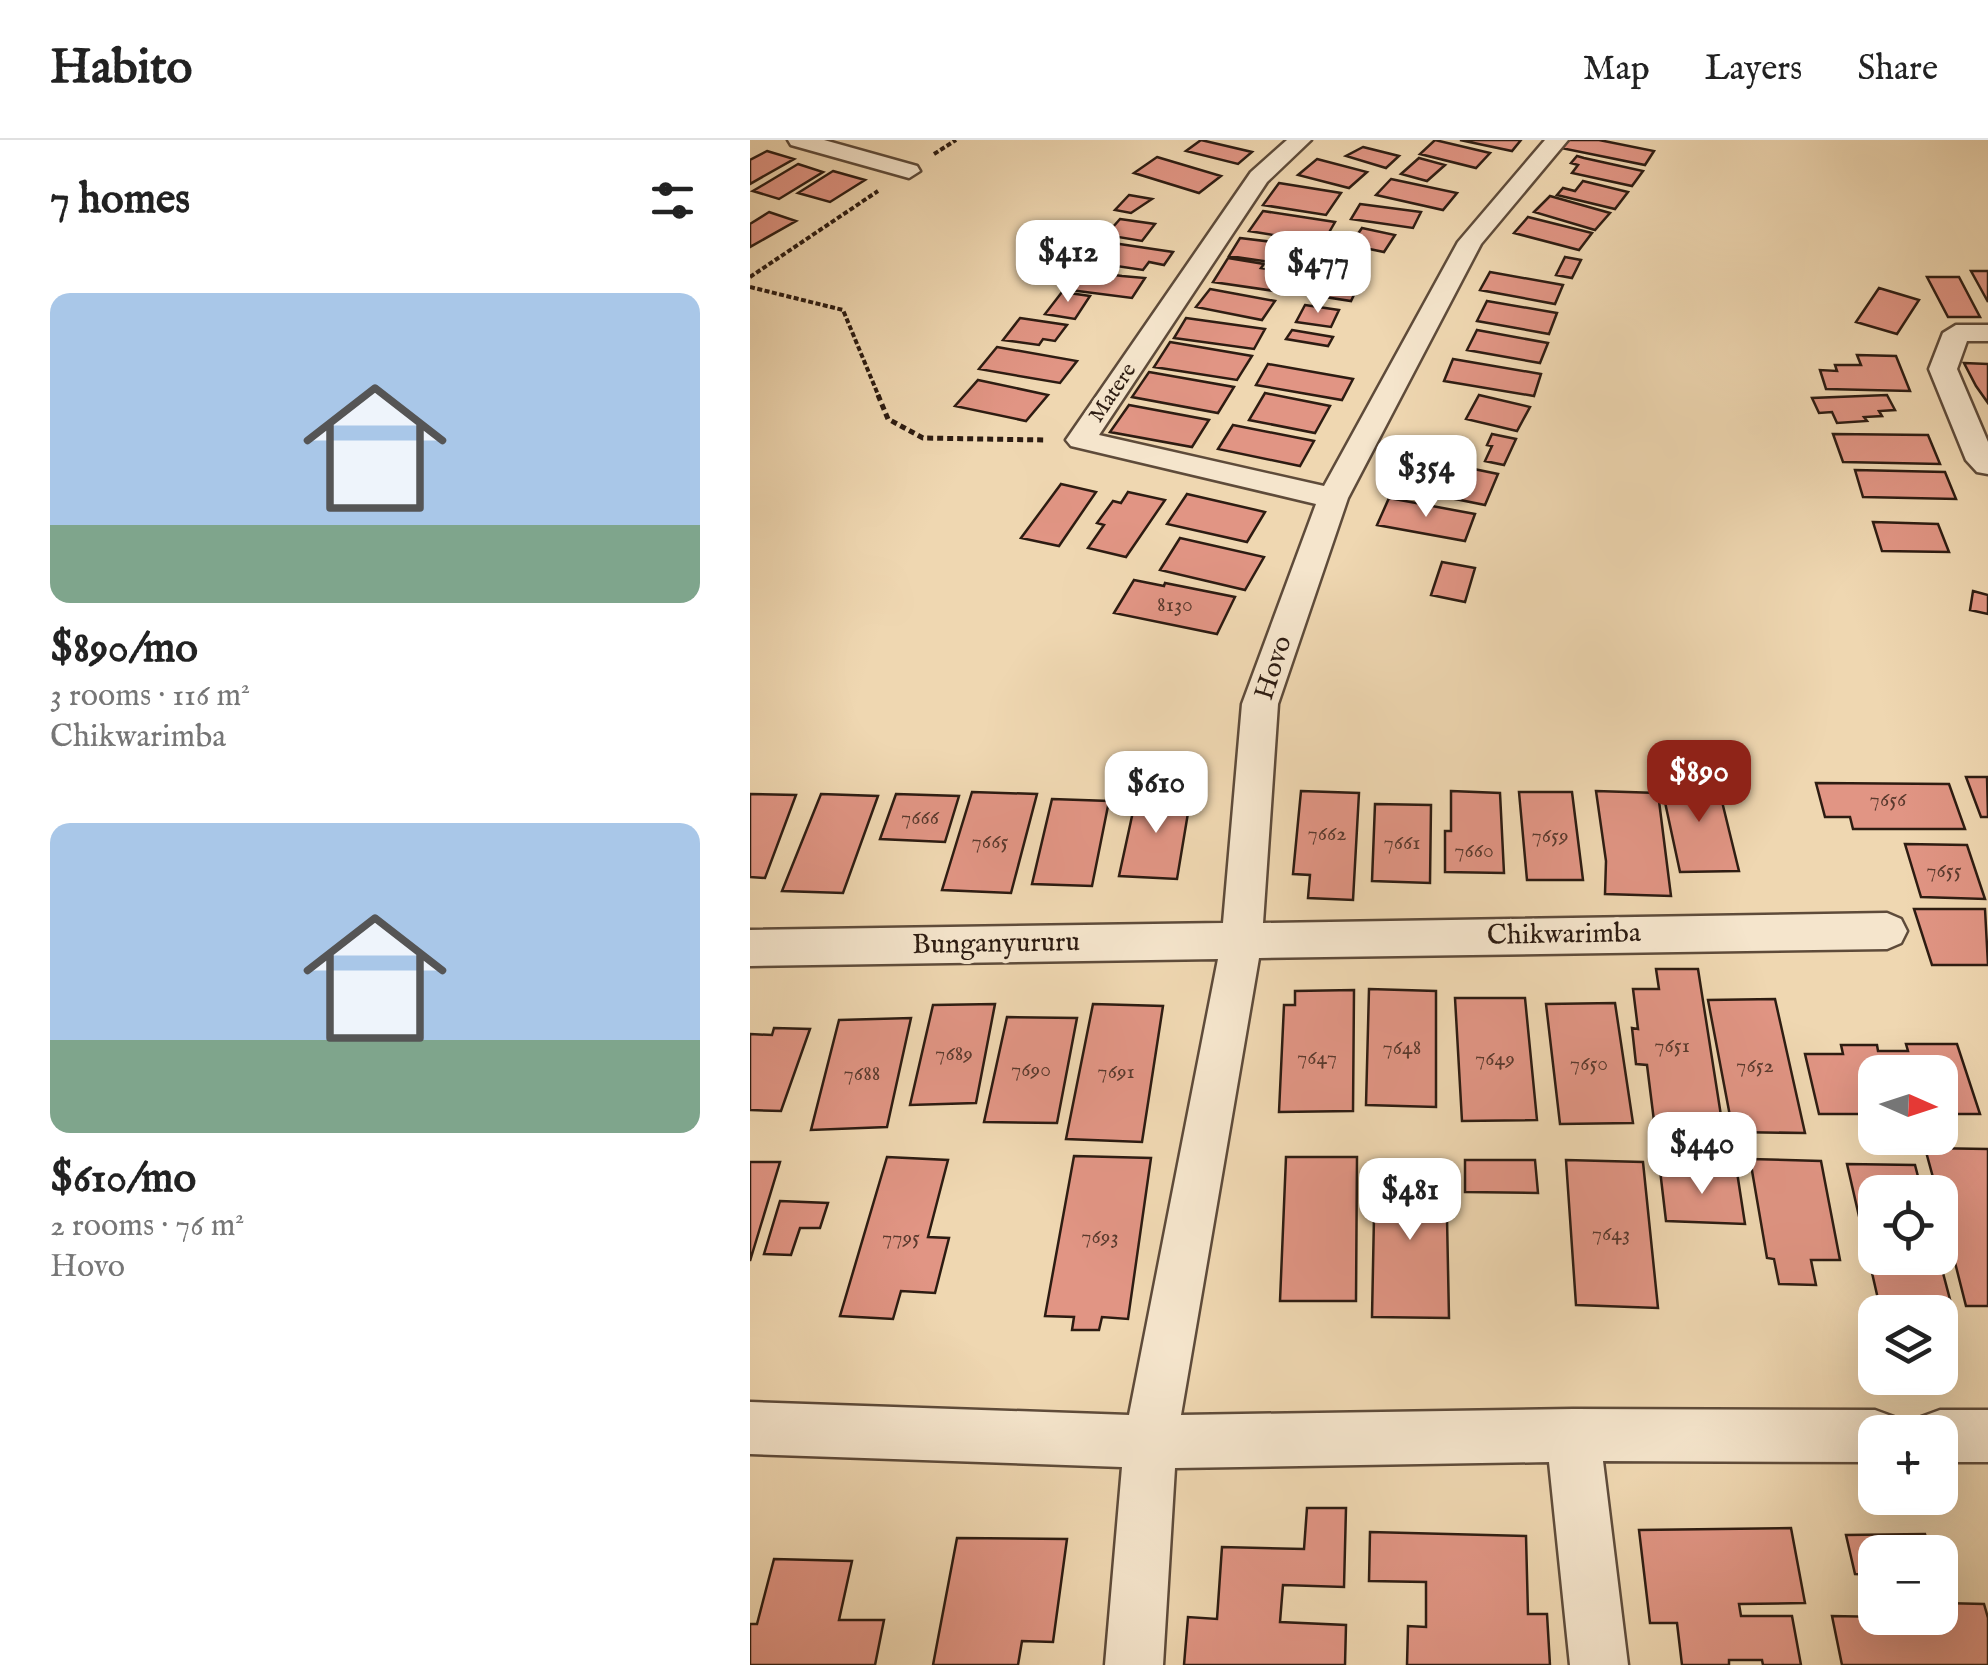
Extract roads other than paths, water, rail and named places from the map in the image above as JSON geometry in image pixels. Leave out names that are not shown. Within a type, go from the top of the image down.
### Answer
[{"type":"street","points":[[799,140],[908,171]]},
{"type":"street","name":"Matere","points":[[1300,140],[1259,177],[1081,440],[1332,498]]},
{"type":"street","name":"Hovo","points":[[1134,1665],[1150,1442],[1242,939],[1260,704],[1332,498],[1470,242],[1557,140]]},
{"type":"street","points":[[1988,334],[1956,333],[1943,369],[1982,460],[1988,464]]},
{"type":"street","name":"Chikwarimba","points":[[1242,939],[1887,931]]},
{"type":"street","name":"Bunganyururu","points":[[750,948],[1242,939]]},
{"type":"street","points":[[750,1428],[1150,1442],[1572,1435],[1858,1436]]},
{"type":"street","points":[[1572,1435],[1599,1665]]},
{"type":"street","points":[[1958,1436],[1988,1436]]}]
